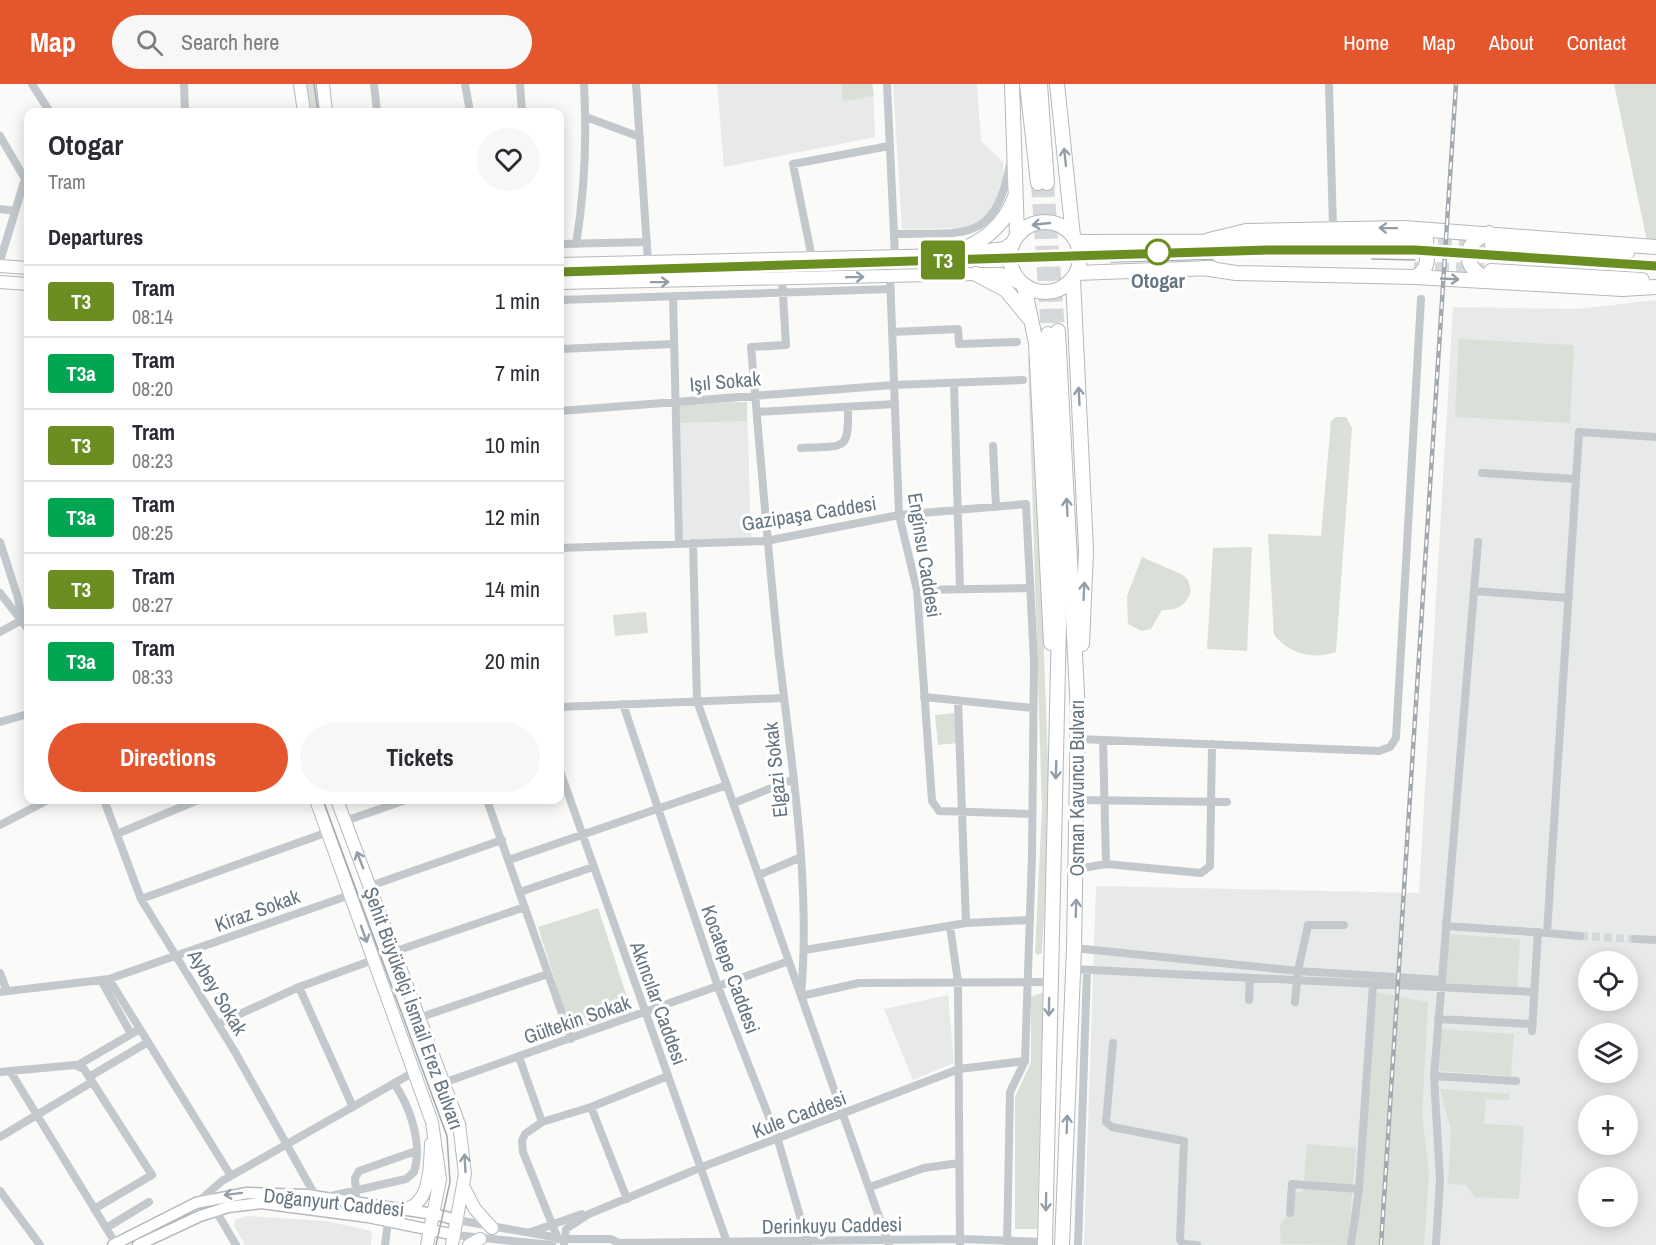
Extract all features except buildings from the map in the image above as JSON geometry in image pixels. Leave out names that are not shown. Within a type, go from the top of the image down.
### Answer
[{"type":"highway","points":[[1012,84],[1017,192],[1015,239],[1010,264],[1047,332]]},
{"type":"highway","points":[[1028,84],[1042,183],[1040,84]]},
{"type":"highway","points":[[1023,285],[1038,292],[1051,292],[1064,288],[1075,276],[1081,262],[1075,239],[1057,84]]},
{"type":"highway","points":[[948,255],[982,241],[992,233],[1005,217],[1017,192]]},
{"type":"highway","points":[[1015,239],[1026,227],[1045,222],[1058,224],[1075,239],[1128,244],[1415,235],[1426,239],[1428,264],[1423,273],[1415,273]]},
{"type":"highway","points":[[1209,240],[1246,231],[1333,227],[1415,235],[1656,247]]},
{"type":"highway","points":[[1656,255],[1476,238],[1469,248],[1468,258],[1477,274],[1622,289],[1656,287]]},
{"type":"highway","points":[[1075,276],[1273,266],[1656,281]]},
{"type":"highway","points":[[976,274],[992,281],[1011,295],[1047,332]]},
{"type":"highway","points":[[1075,276],[1086,550],[1078,712]]},
{"type":"highway","name":"Osman Kavuncu Bulvarı","points":[[1045,1243],[1058,711],[1049,630],[1047,332]]},
{"type":"highway","name":"Osman Kavuncu Bulvarı","points":[[1047,332],[1078,712],[1074,948],[1080,969],[1062,1245]]},
{"type":"main road","points":[[300,84],[303,108]]},
{"type":"main road","points":[[322,84],[325,108]]},
{"type":"main road","points":[[564,264],[948,255],[1004,248],[1015,239]]},
{"type":"main road","points":[[0,266],[24,268]]},
{"type":"main road","points":[[564,283],[782,279],[890,283],[976,274],[1001,274],[1023,285]]},
{"type":"main road","points":[[0,282],[24,284]]},
{"type":"main road","name":"Şehit Büyükelçi İsmail Erez Bulvarı","points":[[318,804],[432,1122],[440,1179],[427,1245]]},
{"type":"main road","name":"Şehit Büyükelçi İsmail Erez Bulvarı","points":[[339,804],[462,1137],[465,1168],[453,1240]]},
{"type":"main road","points":[[404,1209],[414,1206],[422,1198],[430,1166],[432,1122]]},
{"type":"main road","points":[[463,1186],[475,1209],[492,1228]]},
{"type":"street","points":[[32,84],[47,108]]},
{"type":"street","points":[[184,84],[185,108]]},
{"type":"street","points":[[374,84],[377,108]]},
{"type":"street","points":[[465,84],[469,108]]},
{"type":"street","points":[[520,84],[522,108]]},
{"type":"street","points":[[576,244],[584,194],[586,117],[584,84]]},
{"type":"street","points":[[636,84],[648,262]]},
{"type":"street","points":[[887,84],[895,256]]},
{"type":"street","points":[[1329,84],[1333,227]]},
{"type":"street","points":[[586,117],[639,137]]},
{"type":"street","points":[[0,136],[24,173]]},
{"type":"street","points":[[894,234],[959,232],[987,221],[1003,198],[1015,139]]},
{"type":"street","points":[[812,258],[793,164],[890,146]]},
{"type":"street","points":[[0,261],[24,186]]},
{"type":"street","points":[[0,209],[15,211]]},
{"type":"street","points":[[564,244],[647,242]]},
{"type":"street","points":[[782,279],[782,292]]},
{"type":"street","points":[[564,300],[782,292],[890,283]]},
{"type":"street","name":"Enginsu Caddesi","points":[[890,283],[899,515],[917,591],[932,801],[939,811],[963,813]]},
{"type":"street","name":"Elgazi Sokak","points":[[782,292],[786,345],[751,347],[766,541],[794,779],[805,950],[801,996]]},
{"type":"street","points":[[673,296],[679,544]]},
{"type":"street","points":[[1078,739],[1379,750],[1390,747],[1396,738],[1421,299]]},
{"type":"street","points":[[892,332],[958,329],[959,344],[1017,342]]},
{"type":"street","points":[[564,349],[674,344]]},
{"type":"street","name":"Işıl Sokak","points":[[564,411],[894,385],[1023,381]]},
{"type":"street","points":[[954,383],[960,589]]},
{"type":"street","points":[[757,412],[895,404]]},
{"type":"street","points":[[801,448],[840,445],[846,441],[849,436],[848,407]]},
{"type":"street","points":[[1547,933],[1579,432],[1656,437]]},
{"type":"street","points":[[993,446],[996,507]]},
{"type":"street","points":[[1482,472],[1576,479]]},
{"type":"street","name":"Gazipaşa Caddesi","points":[[564,548],[766,541],[899,515],[1026,504],[1030,588]]},
{"type":"street","points":[[0,542],[18,598],[22,620]]},
{"type":"street","points":[[1436,1245],[1440,1179],[1434,1076],[1478,542]]},
{"type":"street","points":[[693,543],[697,701],[889,1243]]},
{"type":"street","points":[[917,591],[1030,588],[1033,708],[1028,982],[1025,1061],[1010,1092],[1007,1242]]},
{"type":"street","points":[[1474,591],[1569,598]]},
{"type":"street","points":[[0,593],[24,623]]},
{"type":"street","points":[[0,632],[22,620]]},
{"type":"street","points":[[564,707],[784,698]]},
{"type":"street","points":[[924,698],[1033,708]]},
{"type":"street","points":[[958,701],[966,923]]},
{"type":"street","name":"Kocatepe Caddesi","points":[[623,704],[718,987],[778,1140],[808,1243]]},
{"type":"street","points":[[0,722],[24,715]]},
{"type":"street","points":[[1103,740],[1106,864]]},
{"type":"street","points":[[1077,869],[1106,864],[1206,872],[1210,866],[1212,744]]},
{"type":"street","points":[[734,803],[794,779]]},
{"type":"street","name":"Akıncılar Caddesi","points":[[564,783],[728,1244]]},
{"type":"street","points":[[509,860],[727,785]]},
{"type":"street","points":[[1077,800],[1227,802]]},
{"type":"street","points":[[0,825],[40,804]]},
{"type":"street","name":"Aybey Sokak","points":[[106,804],[141,899],[218,1024],[319,1197]]},
{"type":"street","points":[[117,834],[188,804]]},
{"type":"street","points":[[345,821],[394,804]]},
{"type":"street","points":[[488,804],[571,1039]]},
{"type":"street","points":[[963,813],[1032,814]]},
{"type":"street","points":[[141,899],[328,832]]},
{"type":"street","points":[[370,886],[502,840]]},
{"type":"street","points":[[759,875],[799,858]]},
{"type":"street","points":[[520,892],[593,867]]},
{"type":"street","name":"Kiraz Sokak","points":[[3,992],[105,979],[350,895]]},
{"type":"street","points":[[393,952],[525,907]]},
{"type":"street","points":[[805,950],[966,923],[1030,920]]},
{"type":"street","points":[[1446,922],[1446,926],[1580,936]]},
{"type":"street","points":[[1295,1002],[1308,925],[1344,925]]},
{"type":"street","points":[[950,926],[958,982],[960,1242]]},
{"type":"street","points":[[1438,1019],[1532,1028],[1538,932]]},
{"type":"street","points":[[1635,939],[1656,940]]},
{"type":"street","points":[[1074,948],[1373,984],[1441,983]]},
{"type":"street","points":[[218,1024],[299,987],[373,960]]},
{"type":"street","name":"Gültekin Sokak","points":[[443,1083],[789,961]]},
{"type":"street","points":[[1078,1245],[1080,969],[1250,978],[1298,976],[1441,983],[1534,992]]},
{"type":"street","points":[[0,973],[3,992]]},
{"type":"street","points":[[418,1018],[548,974]]},
{"type":"street","points":[[1249,1000],[1250,978]]},
{"type":"street","points":[[105,979],[140,1029],[231,1176]]},
{"type":"street","points":[[105,979],[131,1034]]},
{"type":"street","points":[[801,996],[859,983],[1050,982]]},
{"type":"street","points":[[1351,1245],[1359,1189],[1373,984]]},
{"type":"street","points":[[299,987],[353,1107]]},
{"type":"street","points":[[0,1072],[78,1065],[140,1029]]},
{"type":"street","points":[[0,1137],[37,1116],[148,1042]]},
{"type":"street","points":[[1113,1043],[1106,1122],[1112,1127],[1184,1141],[1180,1240],[1183,1244],[1197,1245]]},
{"type":"street","points":[[519,1056],[542,1122]]},
{"type":"street","name":"Kule Caddesi","points":[[560,1242],[568,1227],[589,1214],[702,1167],[778,1140],[959,1069],[1025,1061]]},
{"type":"street","points":[[78,1065],[91,1080],[152,1175],[94,1209]]},
{"type":"street","points":[[10,1071],[114,1244]]},
{"type":"street","points":[[196,1203],[231,1176],[288,1146],[414,1071]]},
{"type":"street","points":[[560,1242],[523,1152],[523,1138],[542,1122],[591,1107],[668,1076]]},
{"type":"street","points":[[1434,1076],[1516,1081]]},
{"type":"street","points":[[394,1083],[408,1110],[416,1151],[415,1169],[409,1178],[356,1197],[355,1179],[359,1171],[416,1151]]},
{"type":"street","points":[[591,1107],[627,1199]]},
{"type":"street","points":[[870,1187],[924,1168],[959,1163]]},
{"type":"street","points":[[1290,1213],[1292,1184],[1359,1189]]},
{"type":"street","points":[[0,1191],[40,1245]]},
{"type":"street","name":"Doğanyurt Caddesi","points":[[114,1244],[196,1203],[247,1193],[356,1197],[457,1220]]},
{"type":"street","points":[[106,1228],[149,1202]]},
{"type":"street","name":"Doğanyurt Caddesi","points":[[138,1245],[184,1222],[216,1211],[261,1203],[431,1229],[453,1240]]},
{"type":"street","points":[[216,1211],[235,1245]]},
{"type":"street","name":"Kule Caddesi","points":[[527,1233],[589,1214]]},
{"type":"street","name":"Derinkuyu Caddesi","points":[[457,1220],[527,1233],[560,1242]]},
{"type":"street","points":[[385,1245],[388,1221]]},
{"type":"street","name":"Derinkuyu Caddesi","points":[[453,1240],[560,1242],[610,1239],[615,1244],[1045,1243]]},
{"type":"shaded area","points":[[306,84],[317,84],[320,108],[309,108]]},
{"type":"shaded area","points":[[717,84],[873,84],[875,137],[724,167]]},
{"type":"shaded area","points":[[841,84],[872,84],[874,96],[843,101]]},
{"type":"shaded area","points":[[893,84],[977,84],[981,141],[1003,162],[1004,178],[1000,195],[986,216],[977,223],[965,228],[902,229]]},
{"type":"shaded area","points":[[1614,84],[1656,84],[1656,242],[1647,241]]},
{"type":"shaded area","points":[[1656,300],[1656,1245],[1084,1245],[1096,886],[1419,893],[1453,307],[1577,309]]},
{"type":"shaded area","points":[[1459,339],[1574,345],[1570,423],[1455,417]]},
{"type":"shaded area","points":[[1033,357],[1050,815],[1042,953],[1038,955],[1035,953],[1042,808],[1028,358]]},
{"type":"shaded area","points":[[747,402],[751,538],[682,540],[677,404]]},
{"type":"shaded area","points":[[747,402],[747,421],[677,423],[677,404]]},
{"type":"shaded area","points":[[1336,417],[1346,417],[1352,428],[1336,652],[1318,655],[1302,654],[1287,647],[1274,635],[1268,534],[1321,536],[1331,421]]},
{"type":"shaded area","points":[[1252,547],[1247,651],[1207,649],[1213,548]]},
{"type":"shaded area","points":[[1142,557],[1183,575],[1188,580],[1191,591],[1184,603],[1177,608],[1162,610],[1151,629],[1142,631],[1128,624],[1127,596]]},
{"type":"shaded area","points":[[646,612],[648,633],[615,636],[613,615]]},
{"type":"shaded area","points":[[955,713],[958,743],[938,745],[935,715]]},
{"type":"shaded area","points":[[598,908],[632,1012],[571,1031],[538,927]]},
{"type":"shaded area","points":[[1447,934],[1520,939],[1517,990],[1444,985]]},
{"type":"shaded area","points":[[1376,992],[1428,1002],[1422,1115],[1429,1173],[1424,1245],[1356,1245]]},
{"type":"shaded area","points":[[1043,993],[1037,1229],[1015,1229],[1015,1097],[1031,1062],[1031,997]]},
{"type":"shaded area","points":[[948,995],[954,1063],[913,1080],[884,1009]]},
{"type":"shaded area","points":[[1441,1029],[1514,1034],[1511,1076],[1439,1071]]},
{"type":"shaded area","points":[[1440,1089],[1510,1094],[1509,1100],[1486,1099],[1484,1124],[1524,1126],[1519,1199],[1475,1197],[1466,1185],[1448,1184],[1451,1130]]},
{"type":"shaded area","points":[[1307,1144],[1356,1148],[1348,1245],[1281,1244],[1280,1225],[1291,1211],[1293,1192],[1303,1192]]},
{"type":"shaded area","points":[[247,1216],[326,1221],[372,1231],[371,1245],[245,1245],[234,1226],[235,1220]]},
{"type":"tunnel","points":[[1038,183],[1048,334]]},
{"type":"tunnel","points":[[1047,183],[1058,331]]},
{"type":"tunnel","points":[[1417,241],[1492,245]]},
{"type":"tunnel","points":[[1414,269],[1484,270]]},
{"type":"tunnel","points":[[1580,936],[1635,939]]},
{"type":"tram line","points":[[314,84],[317,108]]},
{"type":"tram line","name":"T3","points":[[564,272],[1268,250],[1415,250],[1656,266]]},
{"type":"tram line","points":[[564,272],[1158,252],[1415,250]]},
{"type":"tram line","points":[[1492,254],[1656,266]]},
{"type":"tram line","points":[[1111,262],[1213,259]]},
{"type":"tram line","points":[[1372,259],[1415,260]]},
{"type":"tram line","points":[[324,804],[447,1136],[450,1182],[436,1245]]},
{"type":"railway","points":[[1381,1245],[1456,84]]},
{"type":"place","name":"Otogar","points":[[1158,252]]}]
